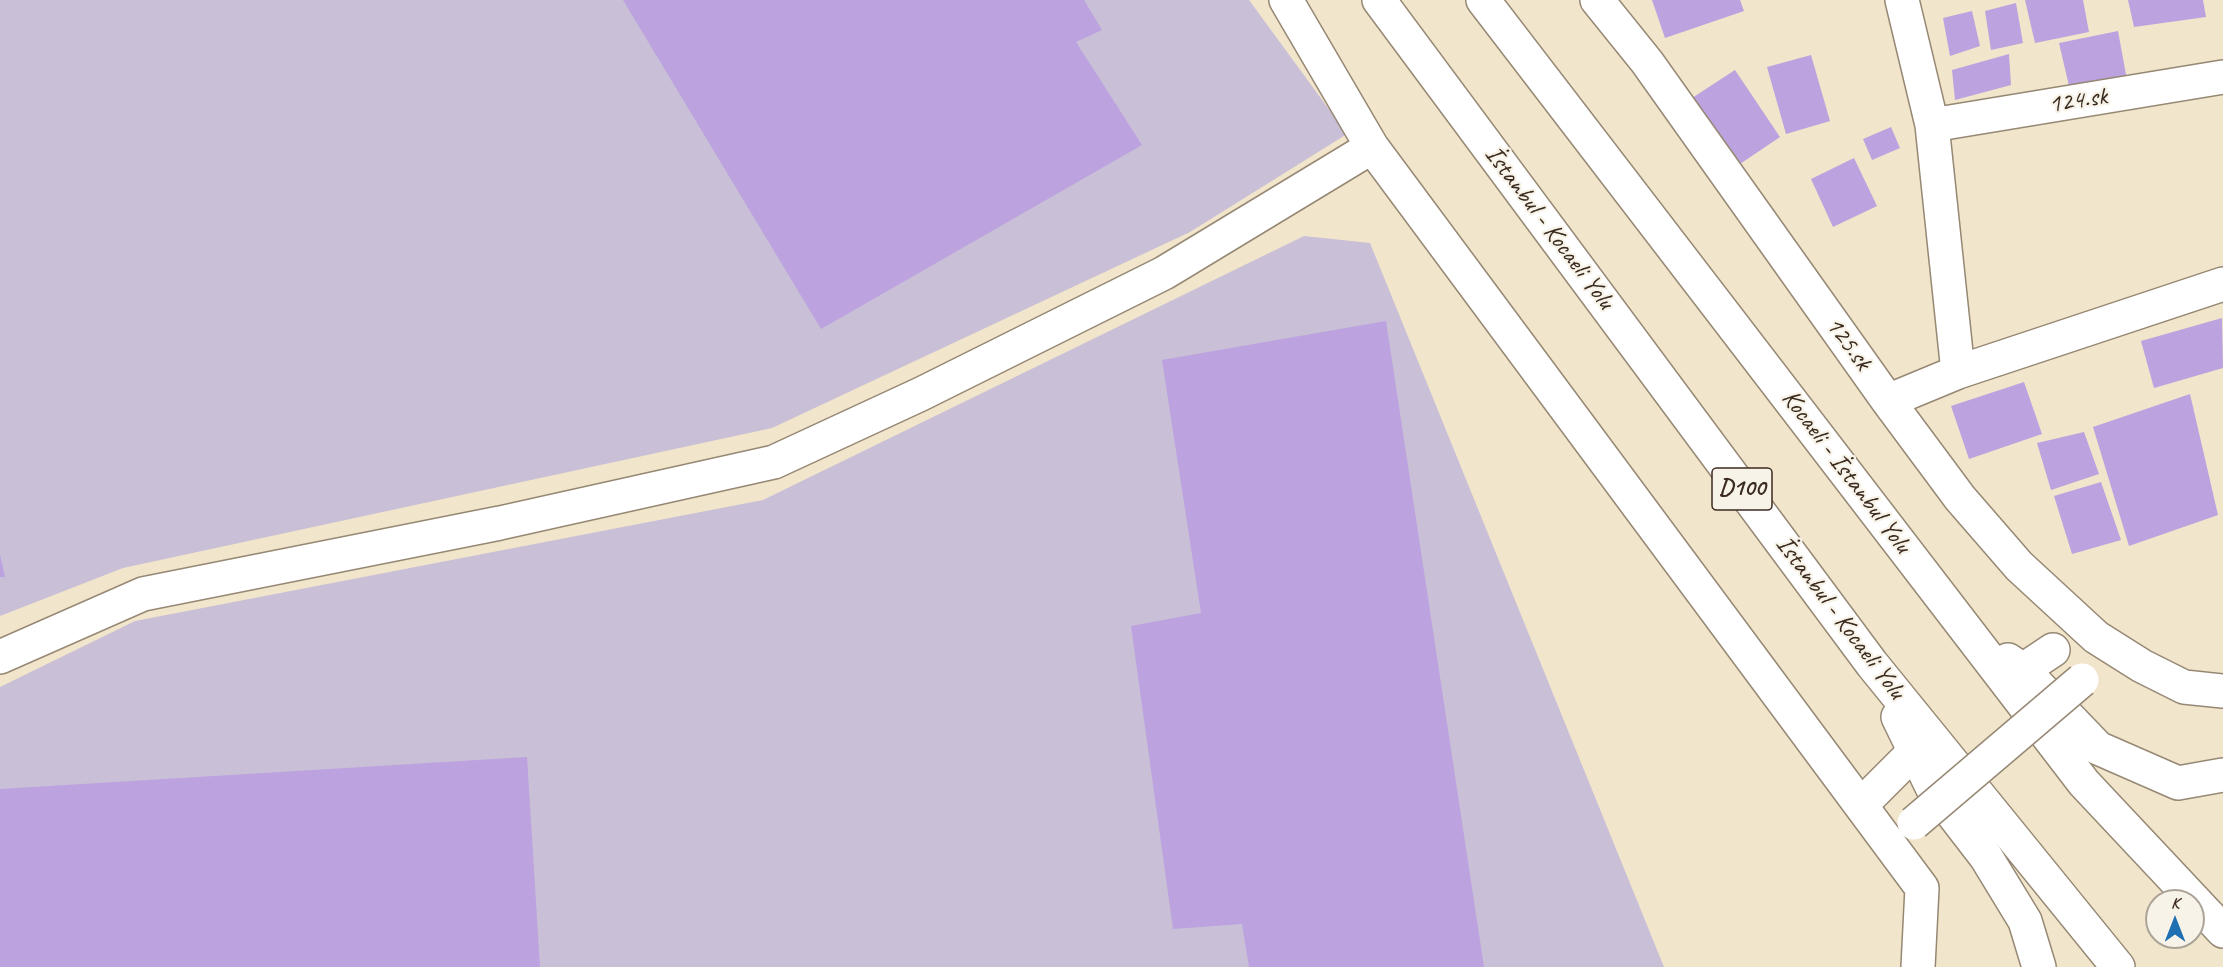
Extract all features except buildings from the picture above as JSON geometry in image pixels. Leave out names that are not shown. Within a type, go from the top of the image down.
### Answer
[{"type":"main road","points":[[1286,0],[1372,147],[1922,888],[1918,967]]},
{"type":"main road","name":"İstanbul - Kocaeli Yolu","points":[[1379,0],[1872,664],[2118,967]]},
{"type":"main road","name":"Kocaeli - İstanbul Yolu","points":[[1483,0],[2084,783],[2223,931]]},
{"type":"main road","name":"125.sk","points":[[1597,0],[1647,62],[1888,401],[1960,498],[2019,566],[2096,637],[2142,666],[2184,687],[2223,691]]},
{"type":"main road","points":[[1902,0],[1932,125],[1958,372]]},
{"type":"main road","name":"124.sk","points":[[1932,125],[2223,77]]},
{"type":"main road","points":[[0,657],[143,594],[500,523],[774,462],[921,394],[1164,273],[1372,147]]},
{"type":"main road","points":[[1888,401],[1958,372],[2223,284]]},
{"type":"main road","points":[[1974,639],[2023,670],[2098,748],[2178,783],[2223,775]]},
{"type":"main road","points":[[2023,670],[2053,650]]},
{"type":"main road","points":[[1872,664],[1932,787],[1986,857],[2025,921],[2039,967]]},
{"type":"main road","points":[[1914,823],[2082,680]]},
{"type":"main road","points":[[1861,805],[1915,751]]},
{"type":"shaded area","points":[[0,0],[1249,0],[1347,134],[1190,232],[772,428],[123,568],[0,616]]},
{"type":"shaded area","points":[[1304,236],[1370,243],[1664,967],[0,967],[0,687],[135,621],[763,500]]}]
